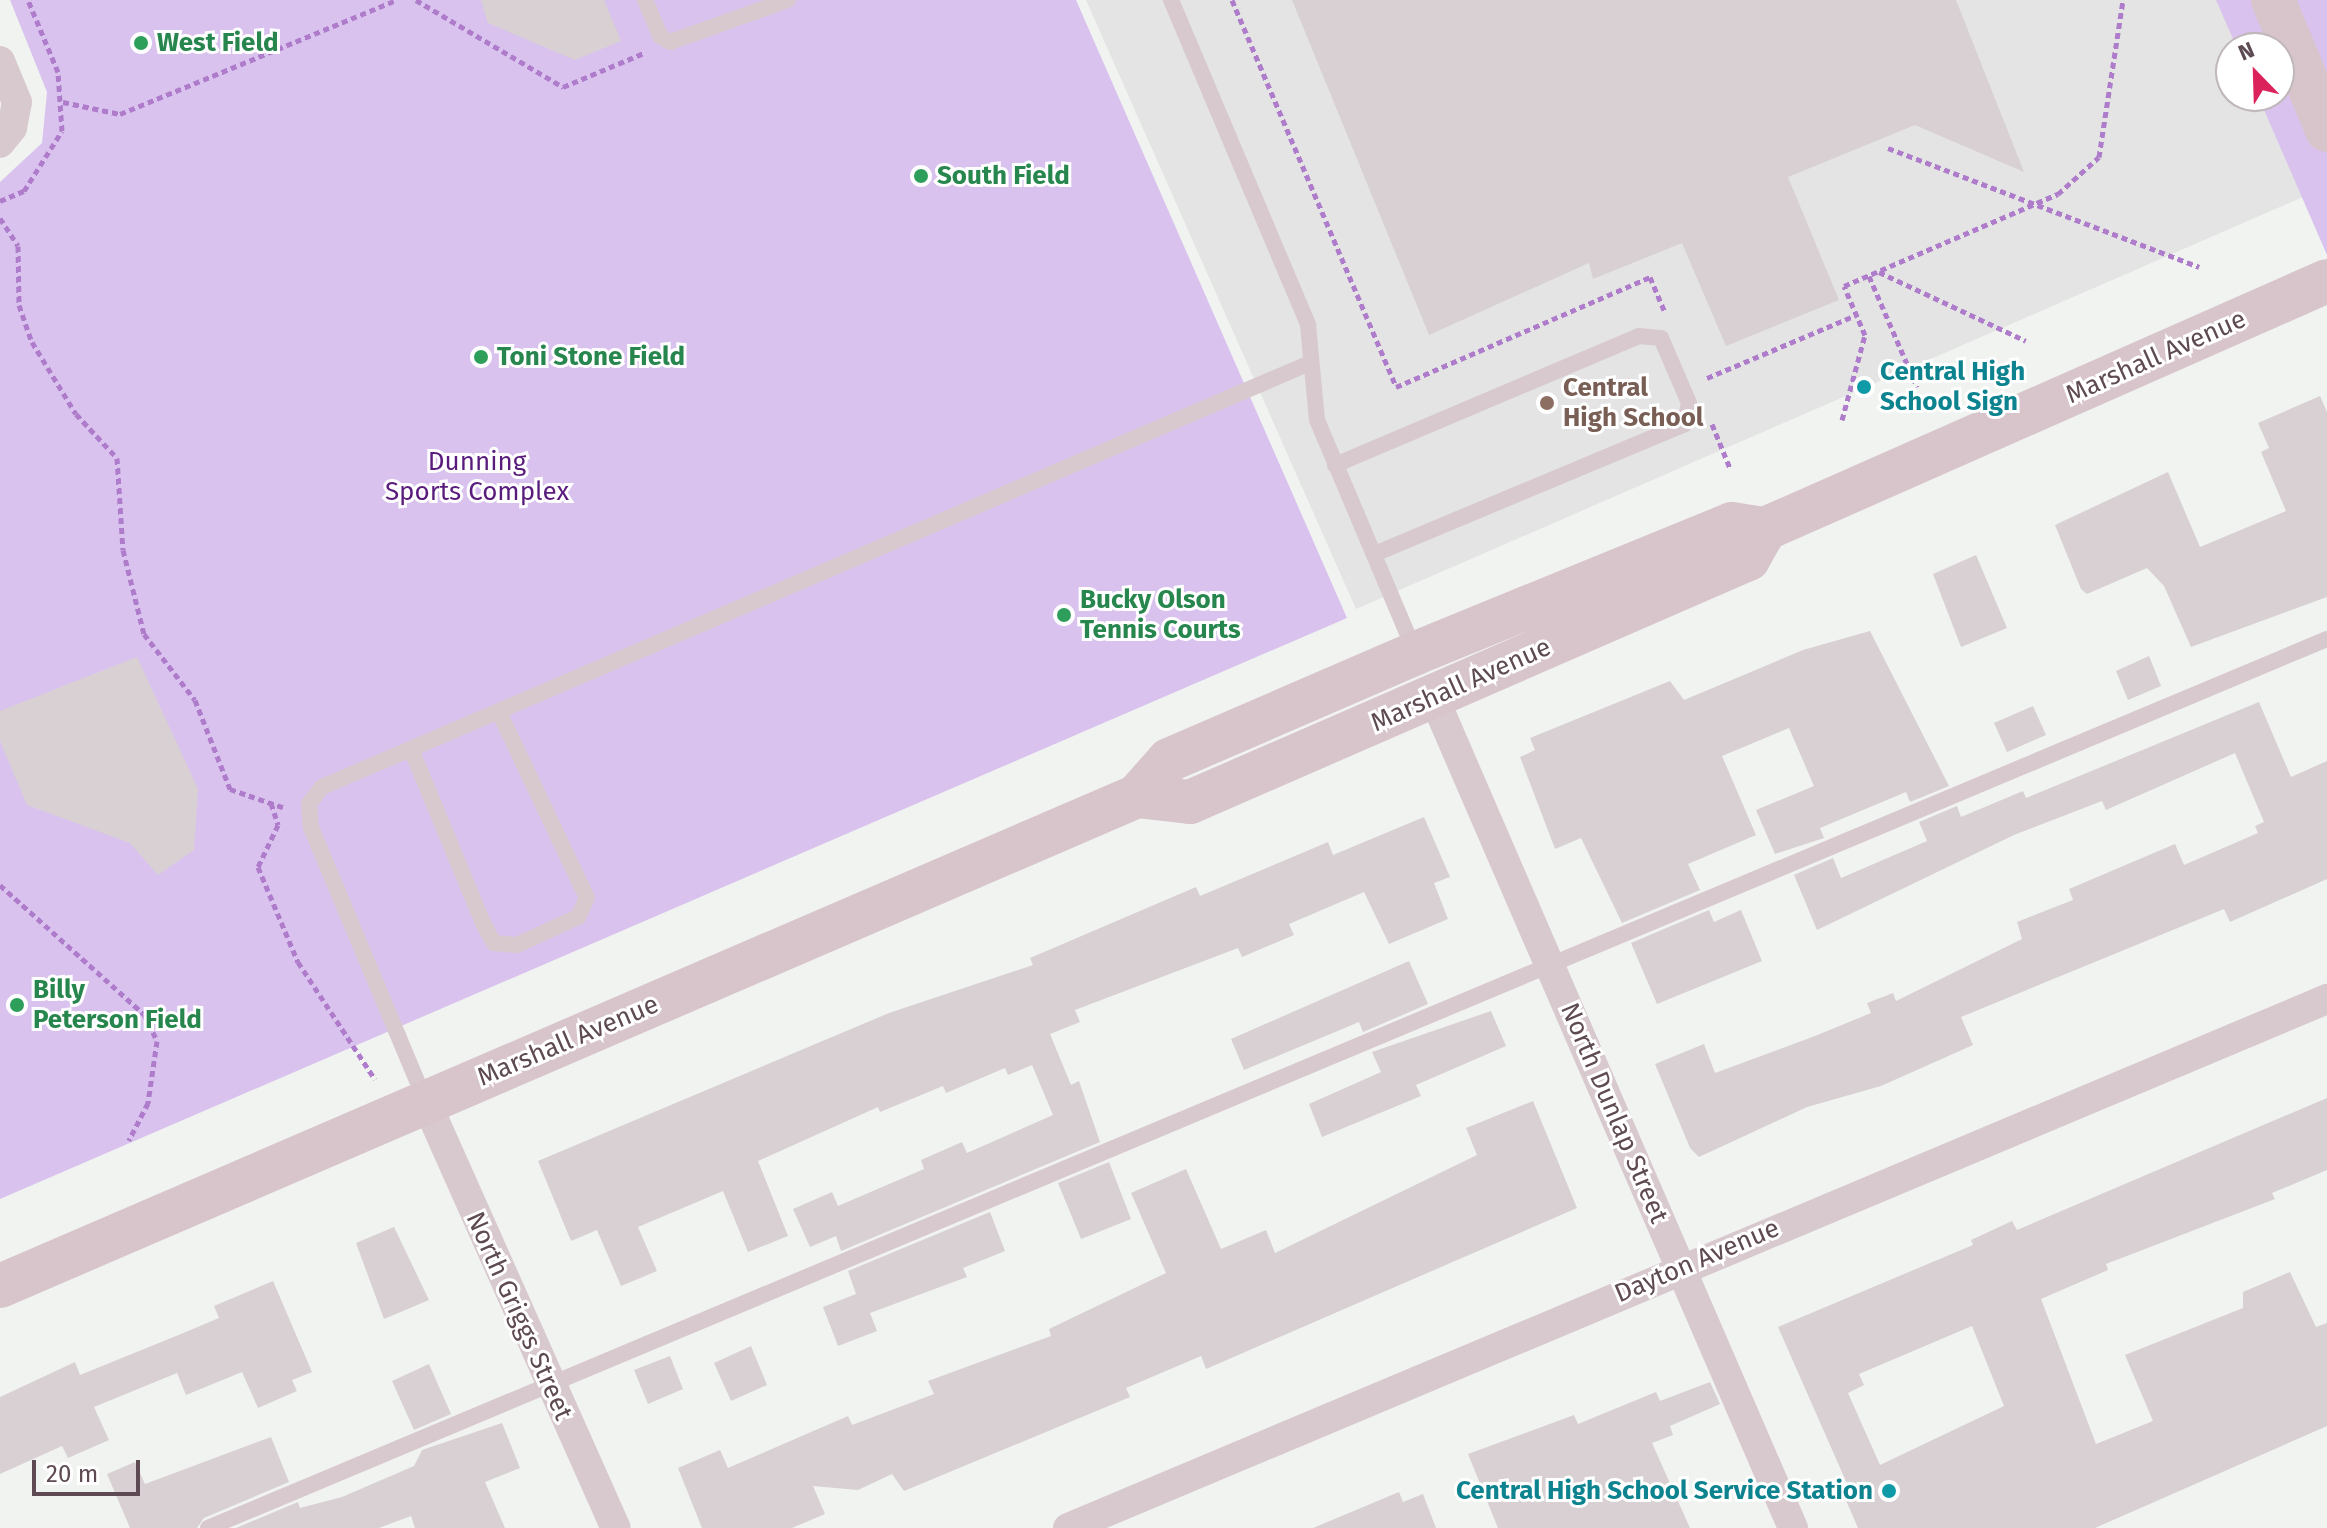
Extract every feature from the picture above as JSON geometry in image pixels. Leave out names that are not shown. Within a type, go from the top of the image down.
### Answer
[{"type":"street","points":[[2273,0],[2327,130]]},
{"type":"street","points":[[0,61],[17,102],[6,135]]},
{"type":"street","name":"Marshall Avenue","points":[[0,1286],[1137,796],[1169,760],[1416,653],[1732,524],[1765,529],[2327,281]]},
{"type":"street","name":"Marshall Avenue","points":[[1137,796],[1190,802],[1748,559],[1765,529]]},
{"type":"street","name":"North Dunlap Street","points":[[1434,698],[1793,1528]]},
{"type":"street","name":"Dayton Avenue","points":[[1068,1528],[2327,999]]},
{"type":"street","name":"North Griggs Street","points":[[426,1102],[549,1385],[616,1528]]},
{"type":"lane","points":[[645,0],[660,36],[670,42],[788,0]]},
{"type":"lane","points":[[1171,0],[1308,325],[1317,420],[1416,653]]},
{"type":"lane","points":[[1335,465],[1639,336],[1661,338],[1689,403],[1685,424],[1374,554]]},
{"type":"lane","points":[[426,1102],[311,828],[309,804],[322,787],[1310,363]]},
{"type":"lane","points":[[208,1528],[2327,639]]},
{"type":"lane","points":[[411,749],[484,925],[494,943],[517,945],[578,917],[587,898],[499,712]]},
{"type":"path","points":[[63,102],[120,114],[396,0]]},
{"type":"path","points":[[416,0],[563,87],[670,42]]},
{"type":"path","points":[[1232,0],[1396,387],[1650,277],[1667,317]]},
{"type":"path","points":[[1842,420],[1865,335],[1844,286],[2036,203],[2099,157],[2123,0]]},
{"type":"path","points":[[1888,148],[2199,267]]},
{"type":"path","points":[[0,218],[18,246],[19,305],[32,342],[76,414],[117,458],[123,550],[144,634],[195,700],[230,789],[286,809]]},
{"type":"path","points":[[1878,272],[2026,341]]},
{"type":"path","points":[[1869,276],[1917,387]]},
{"type":"path","points":[[1695,383],[1857,315]]},
{"type":"path","points":[[1707,411],[1730,468]]},
{"type":"path","points":[[271,802],[278,825],[258,867],[298,962],[375,1079]]},
{"type":"path","points":[[0,885],[151,1027],[157,1041],[148,1103],[129,1140]]},
{"type":"shaded area","name":"Central High School","points":[[1086,0],[2217,0],[2231,32],[2215,32],[2215,112],[2266,112],[2303,197],[1356,609]]},
{"type":"green space","name":"Dunning Sports Complex","points":[[10,0],[1076,0],[1347,618],[0,1199],[0,182],[42,143],[47,92]]},
{"type":"green space","points":[[2216,0],[2327,0],[2327,255],[2265,112],[2295,112],[2295,32],[2230,32]]},
{"type":"building","points":[[481,0],[604,0],[621,41],[575,60],[488,23]]},
{"type":"building","name":"Central High School","points":[[1292,0],[1956,0],[2024,172],[1915,125],[1788,177],[1839,300],[1726,346],[1682,243],[1593,279],[1589,263],[1429,335]]},
{"type":"building","points":[[2320,396],[2327,412],[2327,597],[2191,647],[2164,586],[2147,568],[2087,594],[2081,589],[2055,525],[2168,472],[2200,547],[2286,511],[2261,452],[2269,448],[2258,423]]},
{"type":"building","points":[[1976,555],[2007,628],[1961,647],[1933,574]]},
{"type":"building","points":[[1870,631],[1949,786],[1910,802],[1906,792],[1820,828],[1824,838],[1775,854],[1756,810],[1814,786],[1789,728],[1722,756],[1756,835],[1688,864],[1700,890],[1622,923],[1581,838],[1555,849],[1520,757],[1535,750],[1530,738],[1670,681],[1684,700],[1803,650]]},
{"type":"building","points":[[2149,656],[2161,686],[2128,700],[2116,671]]},
{"type":"building","points":[[137,657],[198,789],[194,850],[158,875],[130,843],[27,805],[0,741],[0,711]]},
{"type":"building","points":[[2259,702],[2291,777],[2327,761],[2327,879],[2230,922],[2224,909],[1961,1017],[1973,1045],[1881,1086],[1807,1107],[1699,1157],[1690,1148],[1655,1064],[1704,1044],[1715,1073],[1815,1036],[1871,1013],[1867,1003],[1893,993],[1896,1001],[2022,939],[2017,922],[2073,900],[2069,889],[2175,844],[2184,865],[2258,833],[2255,826],[2264,822],[2235,753],[2106,810],[2102,801],[2014,835],[1817,930],[1794,875],[1833,858],[1841,878],[1927,841],[1919,822],[1957,806],[1961,817],[2023,791],[2026,798]]},
{"type":"building","points":[[2033,706],[2046,735],[2007,752],[1994,723]]},
{"type":"building","points":[[1424,817],[1450,877],[1434,883],[1448,919],[1389,944],[1364,892],[1289,924],[1294,935],[1242,957],[1238,948],[1075,1010],[1080,1022],[1050,1034],[1071,1085],[1079,1081],[1100,1142],[841,1251],[836,1236],[810,1247],[793,1209],[832,1192],[838,1206],[924,1169],[921,1160],[962,1142],[967,1153],[1053,1115],[1032,1065],[1008,1075],[1005,1068],[946,1093],[943,1086],[880,1112],[878,1107],[758,1161],[788,1236],[748,1252],[723,1191],[638,1227],[657,1271],[621,1286],[597,1230],[571,1241],[538,1161],[889,1013],[1033,965],[1030,958],[1196,887],[1200,896],[1328,842],[1333,855]]},
{"type":"building","points":[[1709,910],[1714,922],[1741,910],[1762,961],[1657,1004],[1631,943]]},
{"type":"building","points":[[1409,961],[1428,1004],[1363,1032],[1359,1022],[1244,1070],[1231,1039]]},
{"type":"building","points":[[1491,1011],[1506,1046],[1416,1085],[1421,1096],[1322,1137],[1309,1104],[1381,1072],[1372,1052]]},
{"type":"building","points":[[2327,1098],[2327,1170],[2272,1193],[2275,1199],[2106,1264],[2108,1270],[2041,1299],[2096,1444],[2153,1421],[2125,1355],[2243,1308],[2243,1292],[2290,1272],[2316,1327],[2327,1323],[2327,1426],[2095,1528],[1858,1528],[1845,1498],[1852,1495],[1778,1327],[1973,1245],[1971,1240],[2012,1221],[2017,1230]],"holes":[[[1972,1326],[2004,1406],[1880,1465],[1848,1393],[1864,1385],[1859,1374]]]},
{"type":"building","points":[[1533,1101],[1577,1208],[1206,1369],[1201,1356],[1126,1388],[1130,1397],[904,1491],[892,1474],[858,1490],[813,1486],[825,1514],[792,1528],[702,1528],[678,1468],[720,1450],[728,1468],[848,1416],[852,1425],[934,1394],[928,1381],[1051,1336],[1049,1329],[1166,1273],[1131,1193],[1186,1169],[1221,1249],[1266,1230],[1275,1253],[1477,1155],[1466,1128]]},
{"type":"building","points":[[1109,1162],[1131,1219],[1081,1239],[1058,1183]]},
{"type":"building","points":[[990,1212],[1005,1251],[963,1268],[967,1277],[870,1313],[877,1331],[838,1346],[823,1307],[856,1294],[848,1271]]},
{"type":"building","points":[[394,1227],[429,1300],[384,1319],[356,1243]]},
{"type":"building","points":[[273,1281],[312,1372],[292,1380],[297,1391],[258,1408],[242,1372],[186,1395],[177,1373],[94,1407],[109,1440],[68,1458],[62,1446],[0,1474],[0,1397],[75,1362],[80,1375],[219,1318],[214,1306]]},
{"type":"building","points":[[751,1346],[767,1385],[731,1401],[714,1363]]},
{"type":"building","points":[[670,1356],[683,1389],[648,1404],[634,1370]]},
{"type":"building","points":[[429,1364],[451,1414],[414,1430],[392,1381]]},
{"type":"building","points":[[1710,1382],[1720,1404],[1670,1426],[1673,1435],[1652,1443],[1690,1528],[1498,1528],[1468,1454],[1574,1415],[1578,1424],[1656,1392],[1660,1401]]},
{"type":"building","points":[[502,1423],[520,1468],[485,1482],[505,1528],[415,1528],[411,1516],[379,1528],[236,1528],[298,1502],[300,1508],[342,1497],[414,1466],[422,1450]]},
{"type":"building","points":[[271,1437],[289,1482],[204,1518],[197,1528],[130,1528],[107,1474],[135,1462],[145,1484]]},
{"type":"building","points":[[1399,1492],[1403,1502],[1423,1494],[1436,1528],[1313,1528]]},
{"type":"place","name":"West Field","points":[[141,43]]},
{"type":"place","name":"South Field","points":[[921,176]]},
{"type":"place","name":"Toni Stone Field","points":[[481,357]]},
{"type":"place","name":"Central High School Sign","points":[[1864,387]]},
{"type":"place","name":"Central High School","points":[[1547,403]]},
{"type":"place","name":"Bucky Olson Tennis Courts","points":[[1064,615]]},
{"type":"place","name":"Billy Peterson Field","points":[[17,1005]]},
{"type":"place","name":"Central High School Service Station","points":[[1889,1491]]}]
